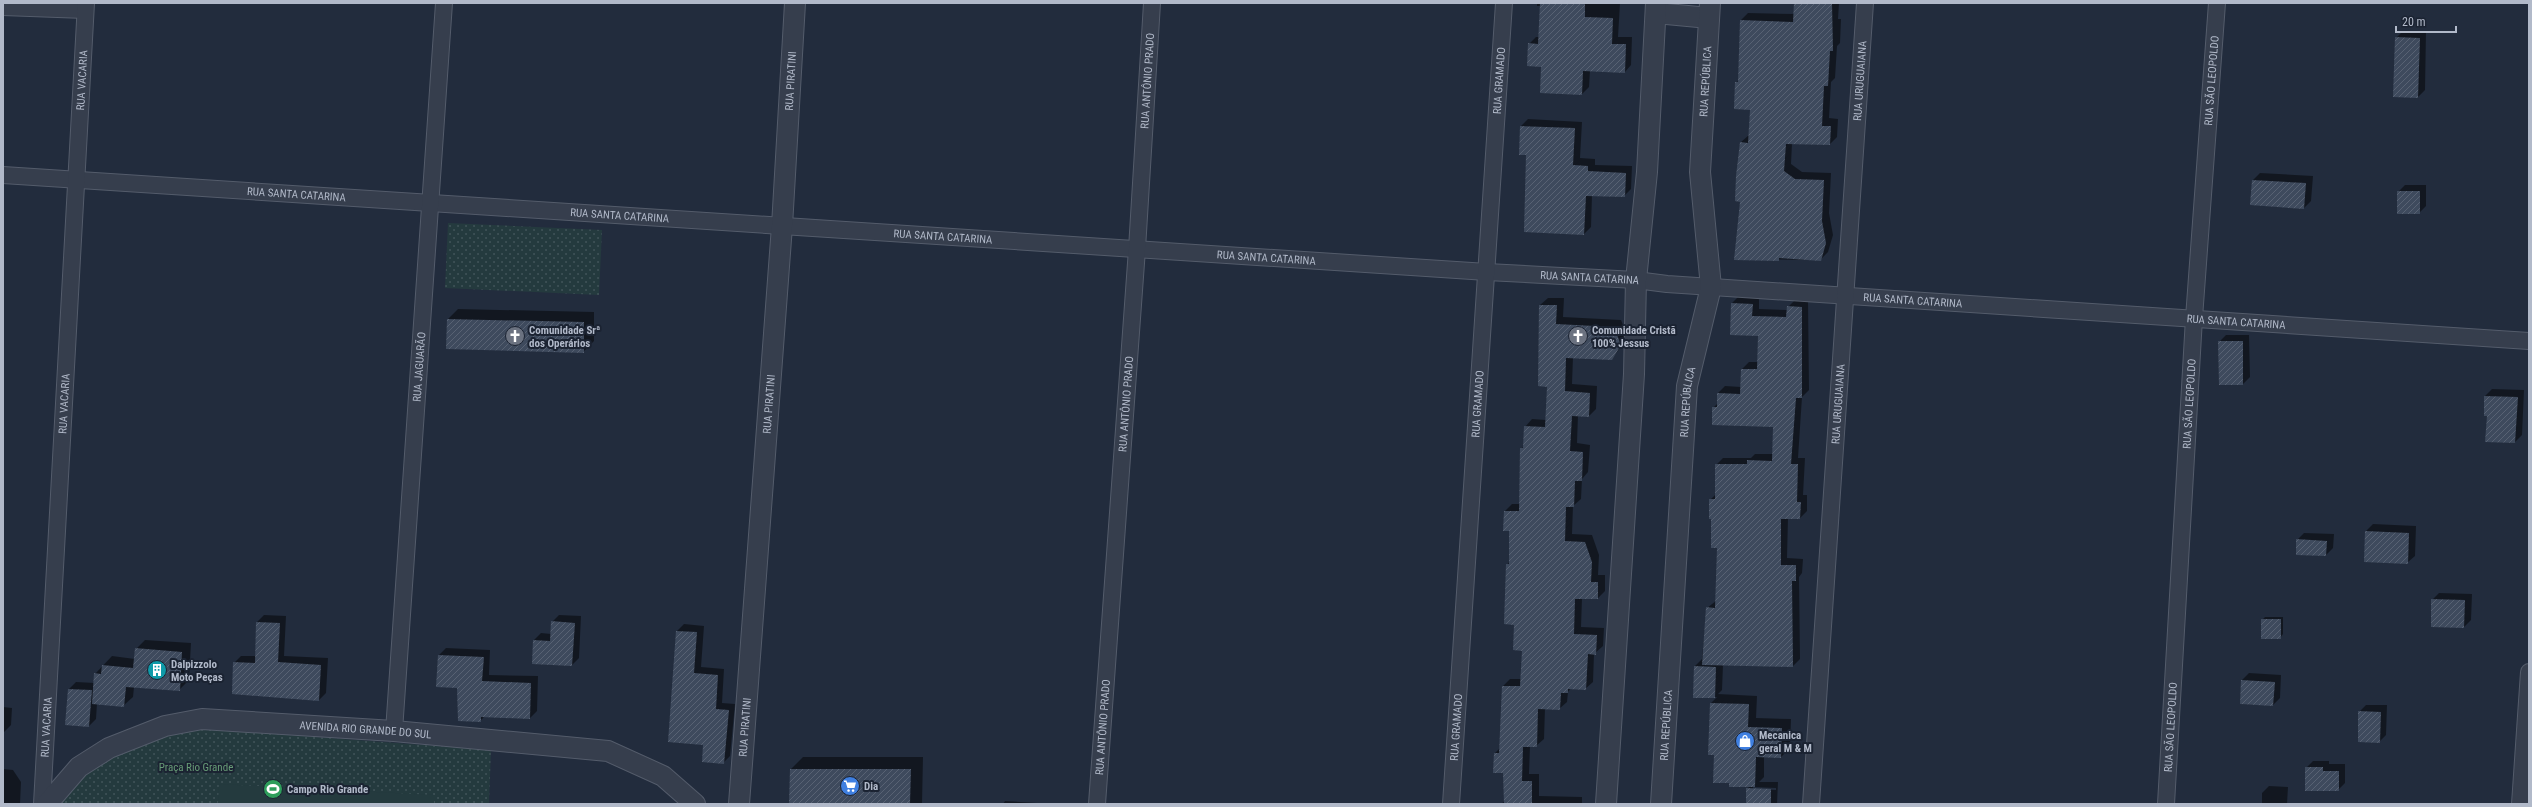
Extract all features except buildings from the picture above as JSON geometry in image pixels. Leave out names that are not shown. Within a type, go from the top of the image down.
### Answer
[{"type":"street","name":"RUA JAGUARÃO","points":[[394,731],[432,203],[444,3]]},
{"type":"street","name":"RUA PIRATINI","points":[[739,804],[782,226],[795,3]]},
{"type":"street","name":"RUA ANTÔNIO PRADO","points":[[1097,804],[1137,249],[1152,3]]},
{"type":"street","name":"RUA GRAMADO","points":[[1451,804],[1504,3]]},
{"type":"street","name":"RUA URUGUAIANA","points":[[1811,804],[1865,3]]},
{"type":"street","name":"RUA SÃO LEOPOLDO","points":[[2166,804],[2194,318],[2217,3]]},
{"type":"street","points":[[3,8],[86,6]]},
{"type":"street","name":"RUA VACARIA","points":[[42,804],[75,180],[86,6]]},
{"type":"street","points":[[1606,804],[1634,374],[1636,280],[1647,172],[1656,8],[1710,10]]},
{"type":"street","name":"RUA REPÚBLICA","points":[[1661,804],[1687,386],[1711,287],[1700,172],[1710,10]]},
{"type":"street","name":"RUA SANTA CATARINA","points":[[3,175],[1487,272],[1636,280],[1711,287],[2529,341]]},
{"type":"street","points":[[2520,804],[2529,672]]},
{"type":"street","name":"AVENIDA RIO GRANDE DO SUL","points":[[46,804],[68,777],[93,756],[140,735],[183,722],[202,719],[394,731],[608,751],[663,776],[695,804]]},
{"type":"green space","points":[[448,223],[602,230],[599,295],[445,288]]},
{"type":"green space","name":"Praça Rio Grande","points":[[208,729],[491,750],[489,803],[58,804],[92,765],[179,730]]},
{"type":"green space","name":"Campo Rio Grande","points":[[219,784],[434,795],[434,804],[218,804]]},
{"type":"place","name":"Comunidade Srª dos Operários","points":[[515,336]]},
{"type":"place","name":"Comunidade Cristã 100% Jessus","points":[[1578,336]]},
{"type":"place","name":"Dalpizzolo Moto Peças","points":[[157,670]]},
{"type":"place","name":"Mecanica geral M & M","points":[[1745,741]]},
{"type":"place","name":"Dia","points":[[850,786]]},
{"type":"place","name":"Campo Rio Grande","points":[[273,789]]}]
